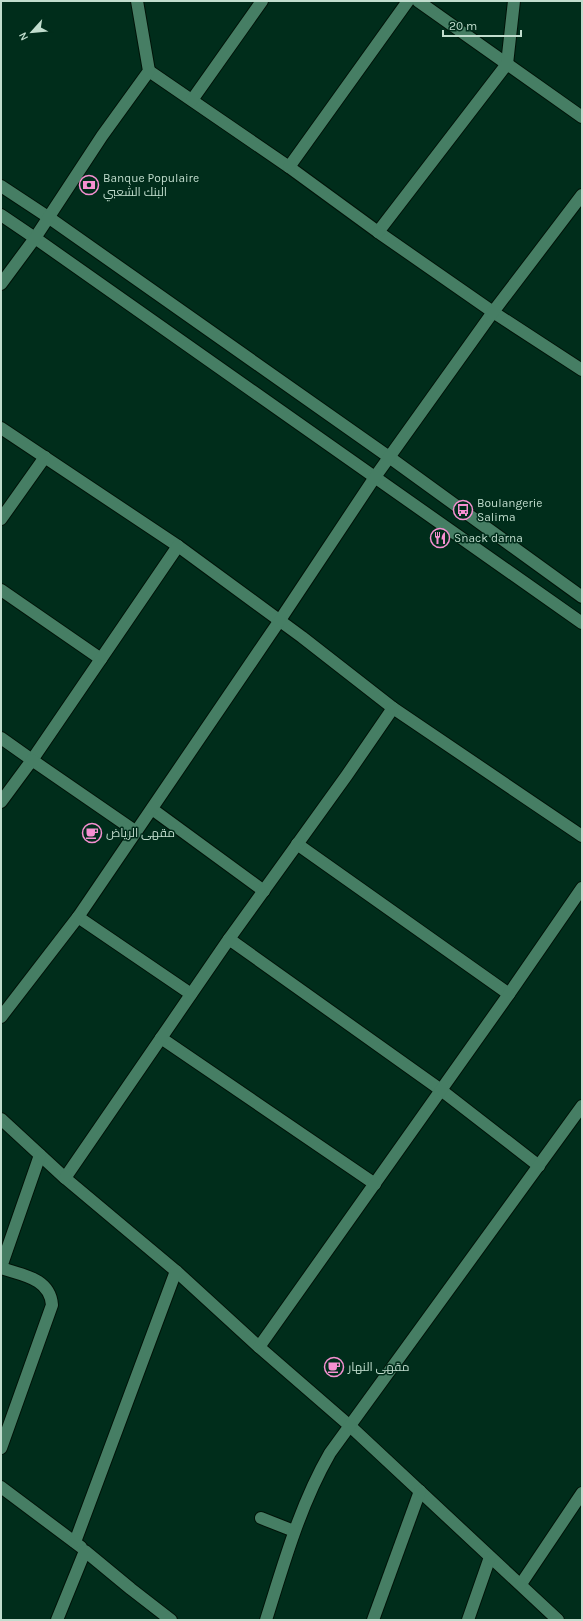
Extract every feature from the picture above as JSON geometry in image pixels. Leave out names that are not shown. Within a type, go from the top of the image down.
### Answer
[{"type":"street","points":[[1,284],[35,238],[102,136],[149,71],[137,1]]},
{"type":"street","points":[[192,100],[262,1]]},
{"type":"street","points":[[289,167],[408,1]]},
{"type":"street","points":[[418,1],[582,117]]},
{"type":"street","points":[[378,232],[507,64],[514,1]]},
{"type":"street","points":[[149,71],[289,167],[378,232],[493,312],[582,370]]},
{"type":"street","points":[[1,186],[48,217],[389,457],[582,597]]},
{"type":"street","points":[[1,1017],[78,916],[135,831],[152,809],[389,457],[493,312],[581,200]]},
{"type":"street","points":[[1,216],[35,238],[582,623]]},
{"type":"street","points":[[1,428],[178,546],[280,620],[393,708],[582,836]]},
{"type":"street","points":[[1,519],[45,457]]},
{"type":"street","points":[[1,802],[32,760],[178,546]]},
{"type":"street","points":[[1,590],[101,659]]},
{"type":"street","points":[[65,1178],[229,939],[393,708]]},
{"type":"street","points":[[1,738],[135,831]]},
{"type":"street","points":[[152,809],[264,891]]},
{"type":"street","points":[[297,844],[509,994]]},
{"type":"street","points":[[259,1347],[509,994],[582,888]]},
{"type":"street","points":[[78,916],[191,994]]},
{"type":"street","points":[[229,939],[441,1090],[539,1166]]},
{"type":"street","points":[[161,1038],[375,1184]]},
{"type":"street","points":[[266,1620],[294,1530],[330,1453],[582,1106]]},
{"type":"street","points":[[1,1119],[65,1178],[176,1271],[259,1347],[350,1426],[558,1620]]},
{"type":"street","points":[[1,1448],[52,1305],[50,1292],[44,1285],[35,1280],[1,1268],[40,1155]]},
{"type":"street","points":[[76,1542],[176,1271]]},
{"type":"street","points":[[1,1487],[76,1542],[131,1589],[171,1620]]},
{"type":"street","points":[[373,1620],[420,1491]]},
{"type":"street","points":[[521,1584],[582,1493]]},
{"type":"street","points":[[261,1518],[294,1530]]},
{"type":"street","points":[[57,1620],[85,1550]]},
{"type":"street","points":[[468,1620],[490,1557]]},
{"type":"place","name":"Banque Populaire البنك الشعبي","points":[[89,185]]},
{"type":"place","name":"Boulangerie Salima","points":[[463,510]]},
{"type":"place","name":"Snack darna","points":[[440,538]]},
{"type":"place","name":"مقهى الرياض","points":[[92,833]]},
{"type":"place","name":"مقهى النهار","points":[[334,1367]]}]
